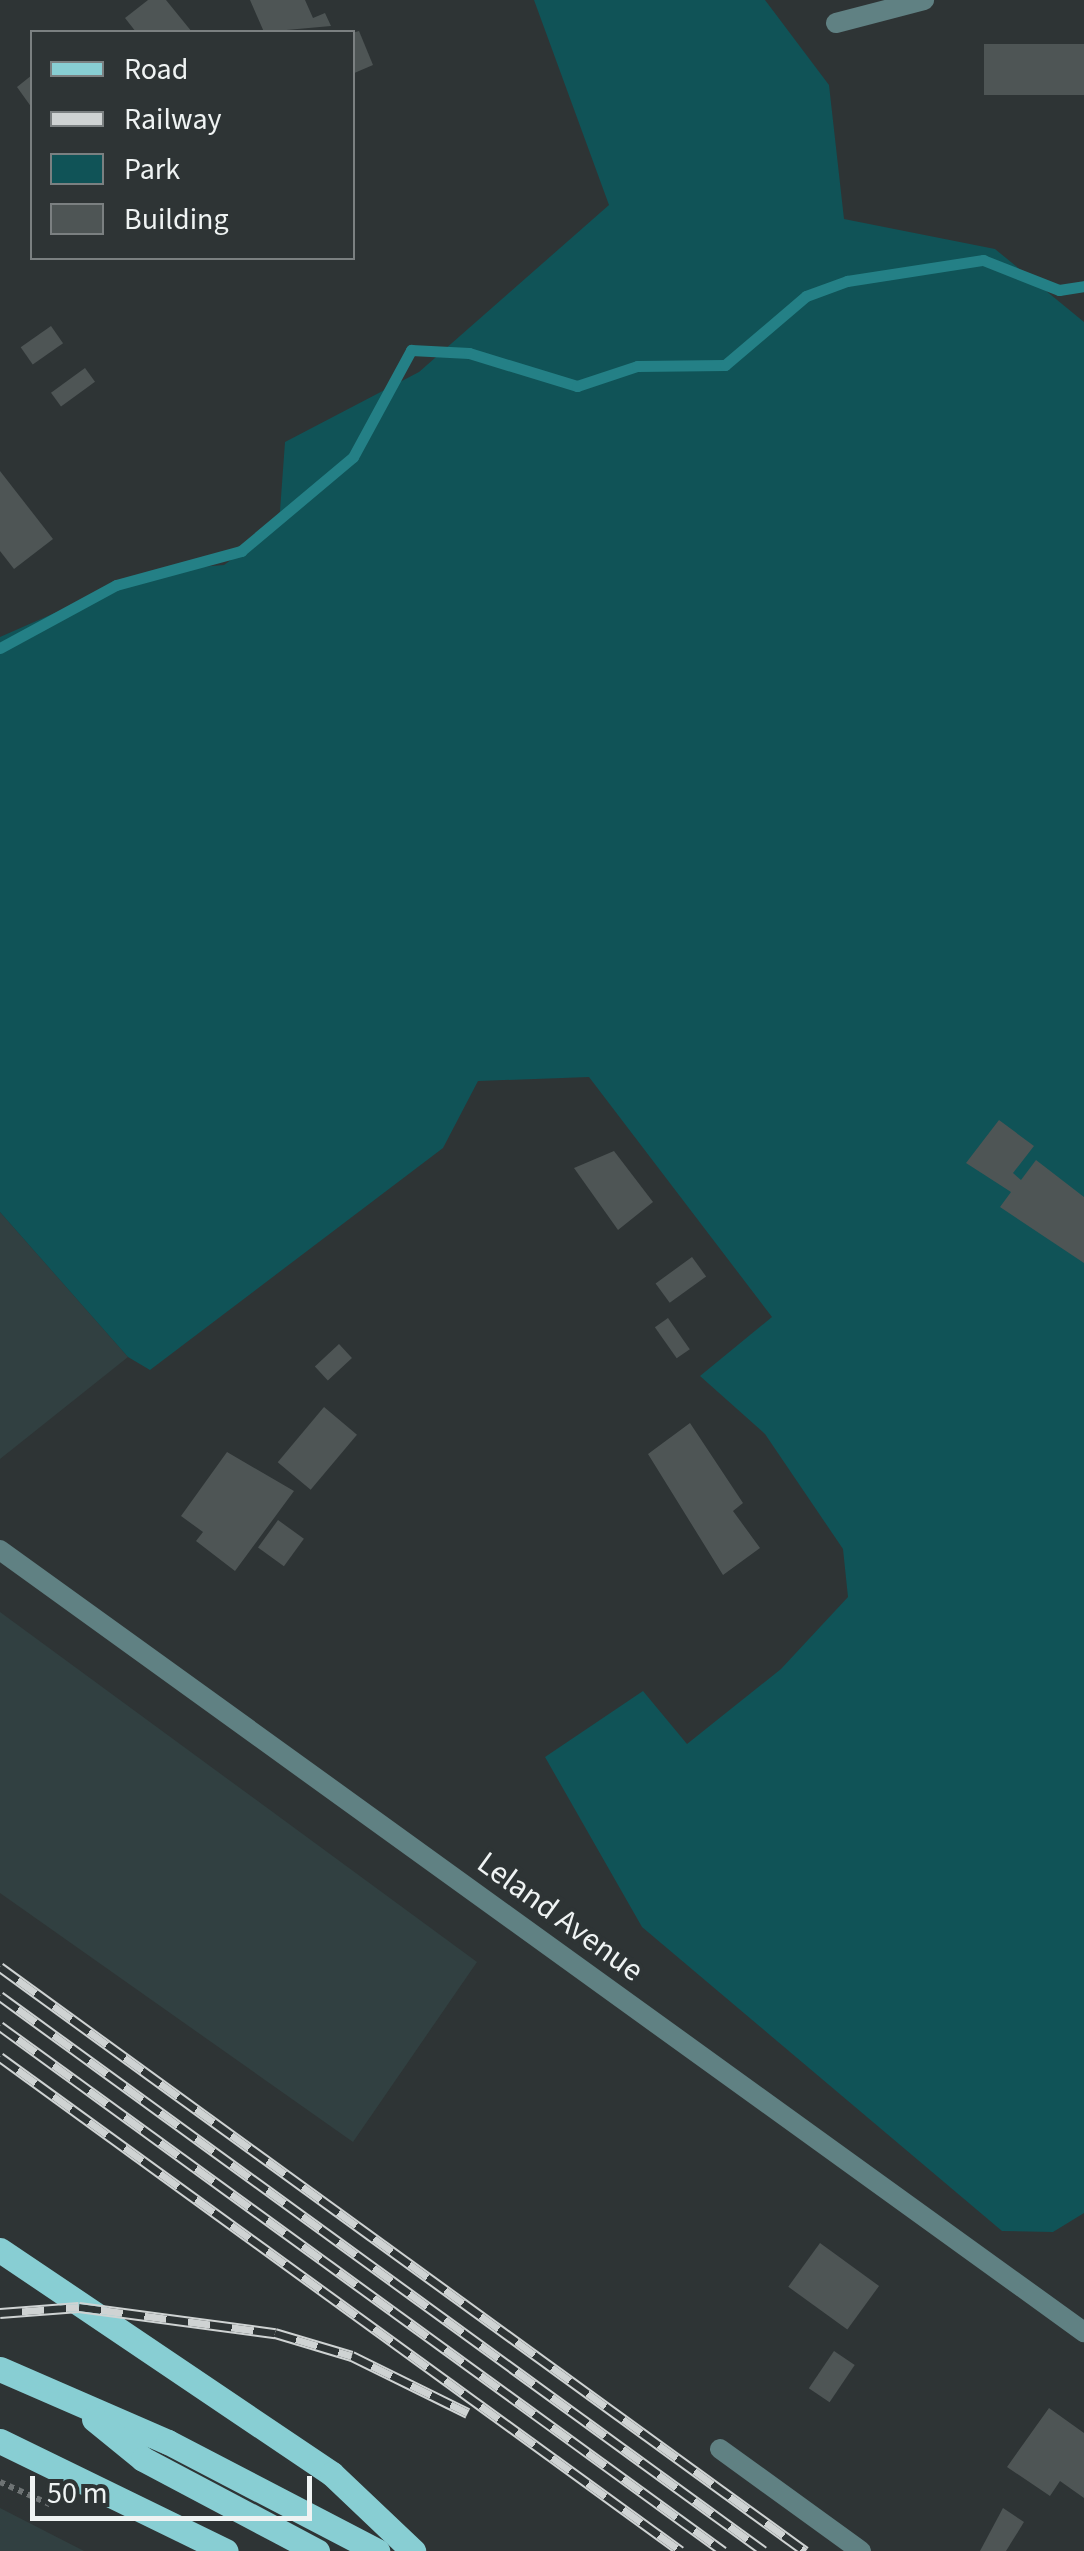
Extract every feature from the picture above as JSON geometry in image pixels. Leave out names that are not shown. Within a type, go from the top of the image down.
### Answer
[{"type":"main road","points":[[0,2250],[332,2474],[413,2551]]},
{"type":"main road","points":[[0,2369],[68,2398],[377,2551]]},
{"type":"main road","points":[[68,2398],[144,2459],[317,2551]]},
{"type":"main road","points":[[0,2441],[226,2551]]},
{"type":"street","points":[[836,22],[924,0]]},
{"type":"street","name":"Leland Avenue","points":[[0,1550],[1084,2332]]},
{"type":"street","points":[[720,2449],[861,2551]]},
{"type":"shaded area","points":[[0,1212],[128,1357],[0,1459]]},
{"type":"shaded area","points":[[0,1612],[477,1962],[353,2142],[0,1893]]},
{"type":"shaded area","points":[[0,2508],[84,2551],[0,2551]]},
{"type":"green space","points":[[534,0],[765,0],[829,85],[844,219],[995,249],[1084,322],[1084,2213],[1053,2232],[1002,2231],[642,1927],[545,1757],[643,1691],[687,1744],[781,1669],[848,1597],[843,1549],[765,1434],[700,1376],[772,1317],[589,1077],[478,1081],[443,1148],[150,1370],[128,1357],[0,1212],[0,637],[150,571],[224,565],[279,525],[285,442],[419,372],[609,205]]},
{"type":"building","points":[[148,0],[166,0],[190,30],[134,30],[125,18]]},
{"type":"building","points":[[250,0],[305,0],[313,18],[325,13],[331,26],[286,30],[263,30]]},
{"type":"building","points":[[359,31],[373,65],[355,73],[355,32]]},
{"type":"building","points":[[984,44],[1084,44],[1084,95],[984,95]]},
{"type":"building","points":[[30,77],[30,105],[17,87]]},
{"type":"building","points":[[51,326],[63,343],[33,364],[21,347]]},
{"type":"building","points":[[85,368],[95,382],[61,406],[51,393]]},
{"type":"building","points":[[0,471],[53,539],[14,569],[0,551]]},
{"type":"building","points":[[999,1120],[1034,1146],[1013,1173],[1021,1180],[1036,1160],[1084,1197],[1084,1263],[1000,1207],[1011,1192],[966,1163]]},
{"type":"building","points":[[614,1151],[653,1202],[618,1230],[574,1168]]},
{"type":"building","points":[[692,1257],[706,1276],[670,1303],[656,1283]]},
{"type":"building","points":[[668,1318],[690,1349],[677,1358],[655,1327]]},
{"type":"building","points":[[339,1344],[352,1358],[328,1380],[315,1367]]},
{"type":"building","points":[[324,1407],[357,1435],[311,1490],[278,1462]]},
{"type":"building","points":[[690,1423],[743,1503],[733,1511],[760,1548],[723,1575],[648,1454]]},
{"type":"building","points":[[227,1452],[294,1491],[235,1571],[196,1541],[203,1532],[181,1516]]},
{"type":"building","points":[[278,1520],[304,1539],[284,1566],[258,1548]]},
{"type":"building","points":[[820,2243],[879,2286],[847,2330],[788,2287]]},
{"type":"building","points":[[834,2351],[855,2365],[830,2402],[809,2388]]},
{"type":"building","points":[[1049,2408],[1084,2433],[1084,2498],[1060,2481],[1050,2496],[1007,2467]]},
{"type":"building","points":[[1003,2508],[1024,2522],[1006,2551],[980,2551]]},
{"type":"waterway","points":[[0,648],[116,585],[241,551],[353,457],[411,350],[469,353],[577,386],[637,366],[725,365],[806,296],[847,281],[983,260],[1059,290],[1084,286]]},
{"type":"railway","points":[[0,1967],[805,2551]]},
{"type":"railway","points":[[0,1996],[764,2551]]},
{"type":"railway","points":[[0,2026],[723,2551]]},
{"type":"railway","points":[[0,2057],[681,2551]]},
{"type":"railway","points":[[0,2313],[79,2307],[275,2333],[352,2356],[468,2413]]}]
